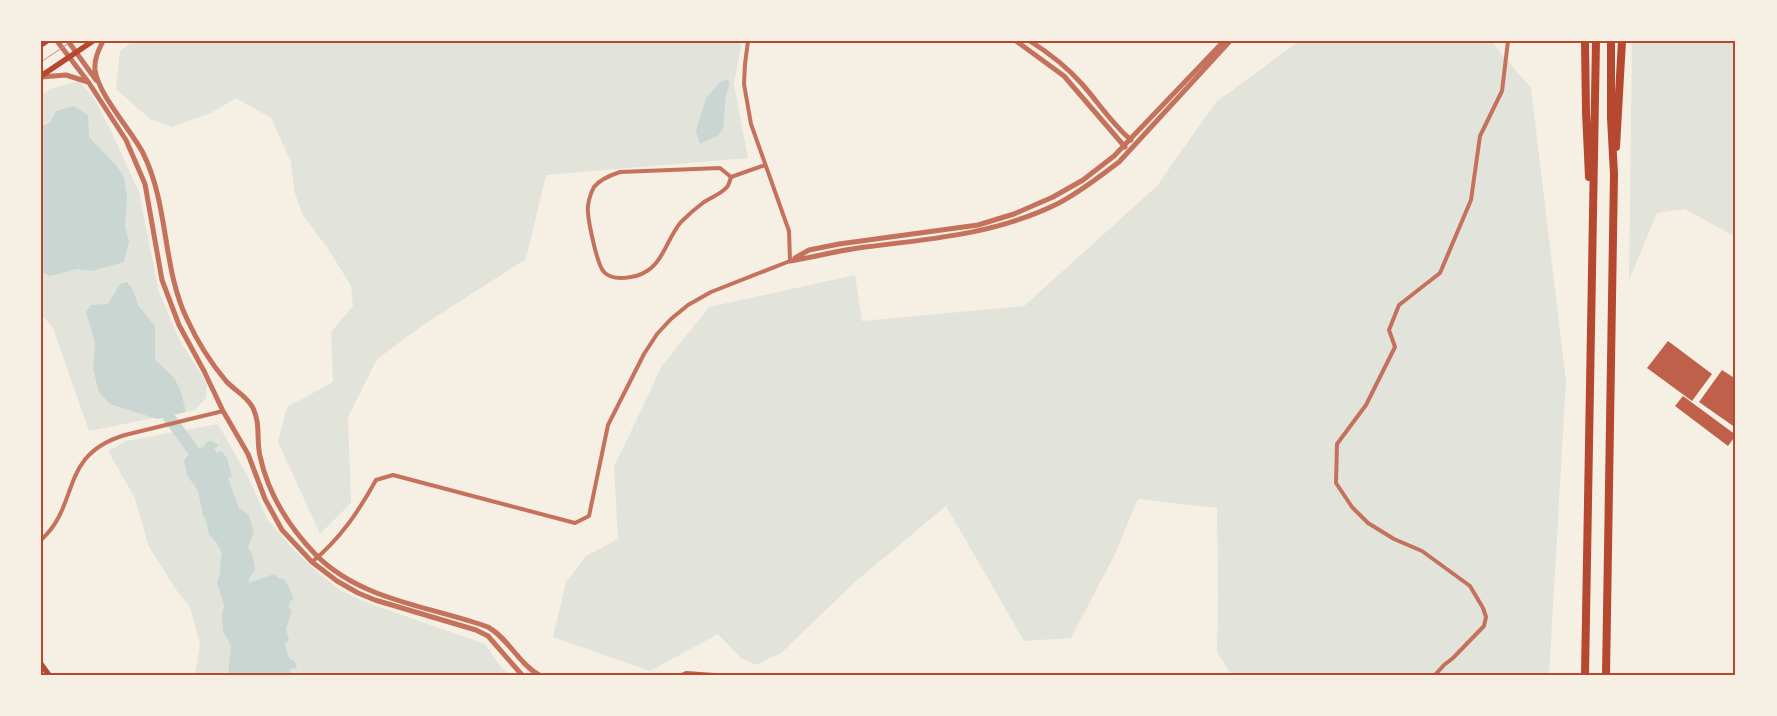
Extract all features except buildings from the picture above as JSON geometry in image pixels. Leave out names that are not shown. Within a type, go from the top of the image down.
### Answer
[{"type":"highway","points":[[1585,41],[1586,112],[1592,225]]},
{"type":"highway","points":[[1585,675],[1592,225],[1596,131],[1596,41]]},
{"type":"highway","points":[[1611,41],[1611,118],[1614,174]]},
{"type":"highway","points":[[1606,675],[1614,174],[1622,41]]},
{"type":"main road","points":[[41,45],[47,41]]},
{"type":"main road","points":[[41,76],[92,41]]},
{"type":"main road","points":[[41,664],[49,675]]},
{"type":"street","points":[[57,41],[88,82],[126,140],[145,184],[162,280],[168,299],[179,325],[204,370],[223,411],[248,454],[256,480],[273,516],[282,530],[312,562],[358,594],[476,630],[488,636],[522,675]]},
{"type":"street","points":[[68,41],[98,83],[143,153],[154,182],[170,266],[181,305],[204,351],[226,382],[251,405],[258,421],[260,456],[270,488],[289,524],[318,557],[346,578],[367,589],[488,626],[500,636],[527,668],[539,675]]},
{"type":"street","points":[[98,83],[95,64],[96,56],[103,41]]},
{"type":"street","points":[[748,41],[744,84],[751,124],[789,231],[790,261]]},
{"type":"street","points":[[1016,41],[1064,76],[1129,152]]},
{"type":"street","points":[[1030,41],[1055,59],[1081,83],[1122,132],[1135,144]]},
{"type":"street","points":[[312,562],[354,518],[376,480],[393,475],[575,523],[589,516],[608,425],[644,354],[657,334],[671,319],[711,292],[790,261],[809,250],[832,245],[969,226],[1014,214],[1053,197],[1083,180],[1124,146],[1224,41]]},
{"type":"street","points":[[790,261],[863,248],[950,237],[1005,225],[1044,210],[1075,194],[1129,152],[1230,41]]},
{"type":"street","points":[[1436,675],[1484,626],[1486,618],[1483,608],[1470,586],[1422,551],[1394,539],[1368,523],[1352,507],[1336,483],[1337,444],[1366,405],[1395,347],[1389,330],[1399,305],[1440,273],[1471,200],[1480,136],[1502,91],[1508,41]]},
{"type":"street","points":[[41,76],[66,76],[88,82]]},
{"type":"street","points":[[731,177],[766,166]]},
{"type":"street","points":[[720,168],[731,177],[728,186],[705,201],[681,222],[658,259],[648,271],[639,276],[626,278],[613,277],[604,272],[599,264],[588,212],[589,199],[595,186],[608,176],[620,172],[720,168]]},
{"type":"street","points":[[41,540],[55,523],[77,472],[90,453],[114,438],[223,411]]},
{"type":"shaded area","points":[[133,41],[742,41],[734,84],[748,158],[546,175],[526,259],[426,323],[377,359],[348,417],[351,503],[320,534],[278,442],[287,407],[333,382],[331,332],[353,306],[351,286],[329,250],[302,214],[294,190],[291,162],[271,118],[236,98],[211,113],[172,127],[150,119],[116,89],[120,51]]},
{"type":"shaded area","points":[[1299,41],[1491,41],[1531,88],[1566,381],[1549,675],[1232,675],[1217,653],[1217,508],[1138,499],[1115,554],[1071,638],[1024,641],[946,506],[855,582],[781,653],[756,665],[741,658],[718,634],[650,671],[553,637],[566,582],[586,556],[618,539],[614,467],[662,366],[709,307],[855,275],[862,321],[1024,306],[1157,186],[1215,103]]},
{"type":"shaded area","points":[[1632,41],[1736,41],[1736,237],[1685,209],[1657,213],[1629,280]]},
{"type":"shaded area","points":[[727,80],[730,82],[726,96],[723,128],[719,135],[700,144],[696,131],[706,98],[721,81]]},
{"type":"shaded area","points":[[79,81],[95,100],[139,192],[159,292],[180,341],[207,383],[206,398],[195,410],[89,431],[53,328],[41,314],[41,95],[53,88]]},
{"type":"shaded area","points":[[74,106],[88,115],[89,137],[115,164],[124,177],[127,197],[125,227],[129,241],[124,262],[92,271],[77,269],[50,276],[41,272],[41,126],[50,123],[56,111]]},
{"type":"shaded area","points":[[127,282],[133,290],[138,305],[155,326],[155,360],[176,381],[186,412],[157,419],[110,404],[99,392],[93,369],[95,343],[86,312],[91,305],[108,304],[120,284]]},
{"type":"shaded area","points":[[218,424],[247,475],[268,520],[293,549],[317,572],[340,590],[365,602],[485,644],[500,666],[510,675],[195,675],[200,644],[190,607],[177,591],[149,547],[135,498],[108,451],[126,441]]},
{"type":"shaded area","points":[[210,441],[218,444],[214,448],[217,453],[221,451],[227,458],[232,477],[228,478],[239,508],[248,514],[254,531],[248,547],[253,556],[255,569],[249,579],[249,583],[274,574],[278,578],[284,579],[294,600],[290,601],[289,608],[292,610],[286,629],[289,640],[285,643],[290,659],[297,666],[290,669],[294,675],[228,675],[231,646],[223,631],[222,616],[224,605],[217,582],[220,574],[222,554],[217,543],[209,535],[198,491],[187,475],[184,461],[192,449],[203,447]]},
{"type":"waterway","points":[[168,416],[192,449]]},
{"type":"tram line","points":[[41,62],[72,41]]}]
